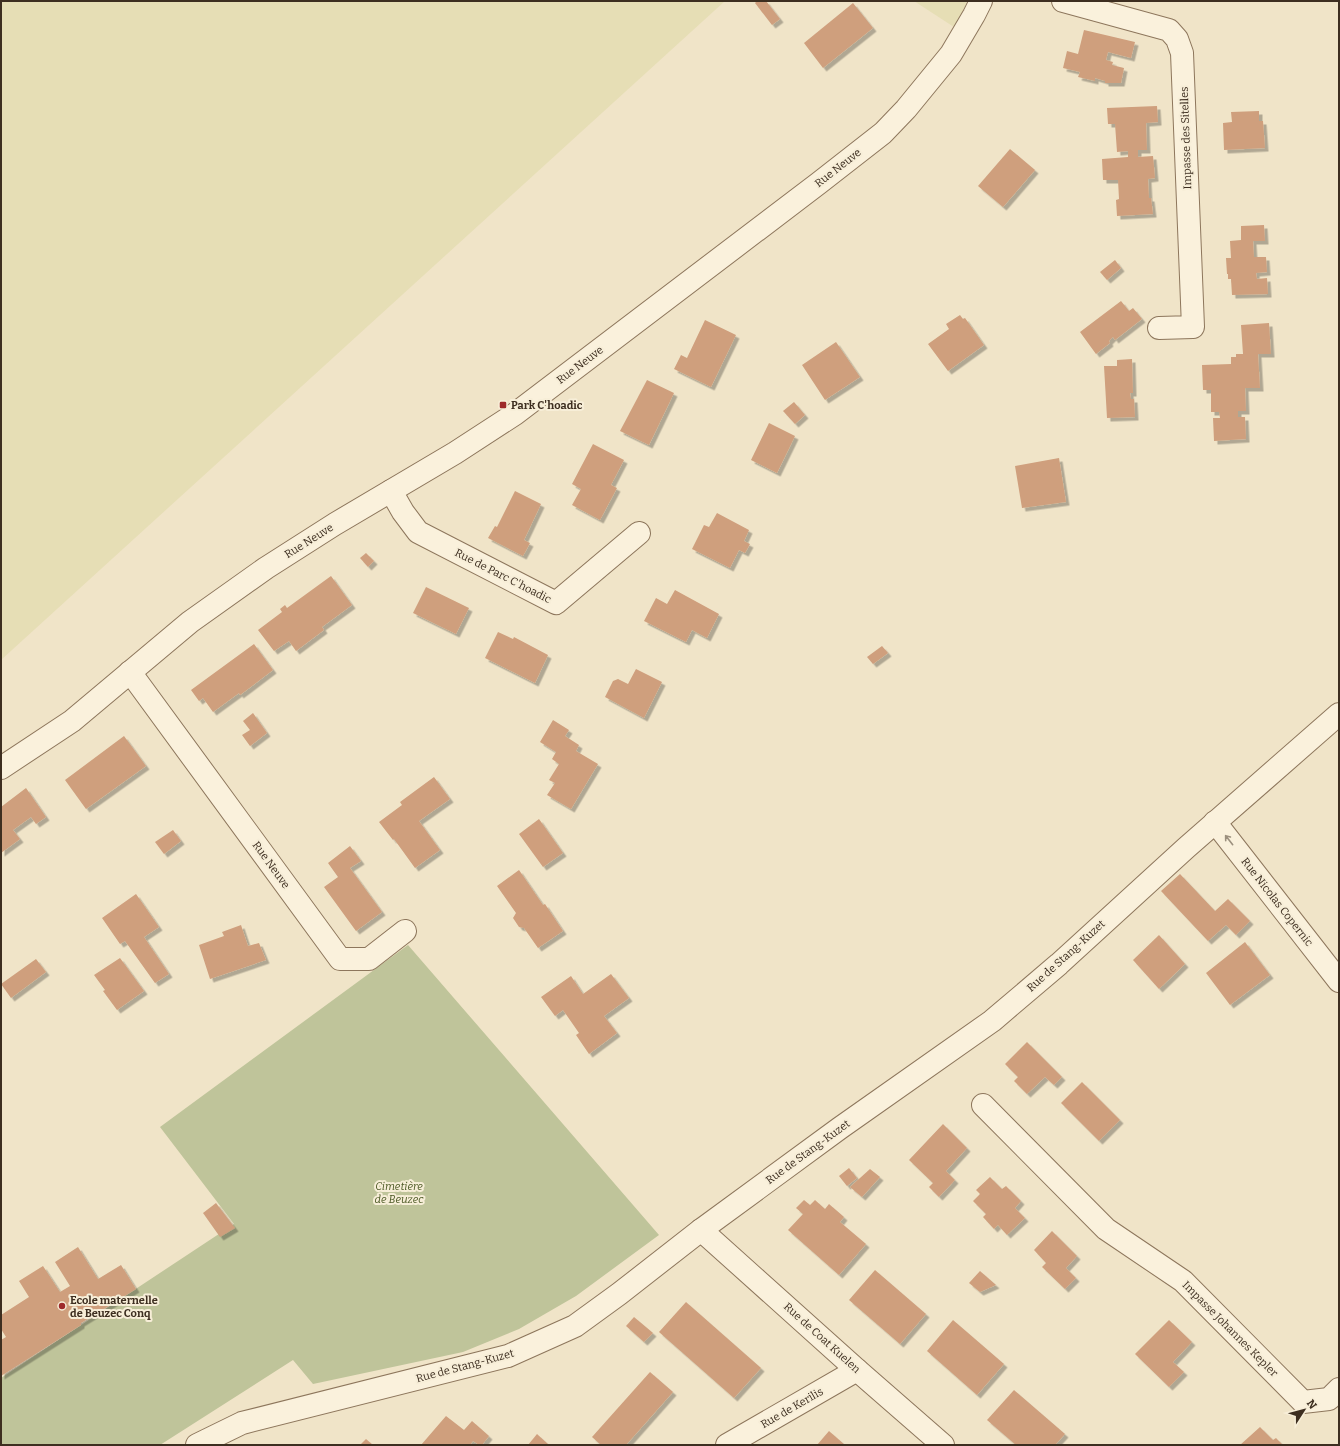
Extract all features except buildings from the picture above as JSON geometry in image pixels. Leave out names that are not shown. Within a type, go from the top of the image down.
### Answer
[{"type":"street","name":"Rue Neuve","points":[[1,768],[72,720],[190,622],[266,568],[335,524],[392,492],[515,414],[883,133],[906,109],[952,54],[981,1]]},
{"type":"street","name":"Impasse des Sitelles","points":[[1062,1],[1169,30],[1177,39],[1182,53],[1193,327],[1160,328]]},
{"type":"street","name":"Rue de Parc C'hoadic","points":[[392,492],[403,512],[418,532],[556,603],[638,533]]},
{"type":"street","name":"Rue Neuve","points":[[130,672],[340,959],[369,959],[405,932]]},
{"type":"street","name":"Rue de Stang-Kuzet","points":[[197,1445],[242,1423],[508,1356],[575,1326],[619,1294],[701,1230],[840,1128],[992,1021],[1059,964],[1215,822],[1339,714]]},
{"type":"street","name":"Rue Nicolas Copernic","points":[[1215,822],[1339,982]]},
{"type":"street","name":"Impasse Johannes Kepler","points":[[983,1105],[1106,1229],[1183,1281],[1303,1402],[1329,1399],[1339,1388]]},
{"type":"street","name":"Rue de Coat Kuelen","points":[[701,1230],[943,1445]]},
{"type":"street","name":"Rue de Kerilis","points":[[727,1445],[858,1370]]},
{"type":"shaded area","points":[[1,1],[725,1],[1,660]]},
{"type":"shaded area","points":[[914,1],[967,1],[957,29]]},
{"type":"green space","name":"Cimetière de Beuzec","points":[[408,945],[659,1235],[576,1296],[519,1329],[463,1352],[313,1384],[293,1360],[160,1445],[1,1445],[1,1378],[234,1224],[160,1127]]},
{"type":"place","name":"Park C'hoadic","points":[[503,405]]},
{"type":"place","name":"Ecole maternelle de Beuzec Conq","points":[[62,1306]]}]
